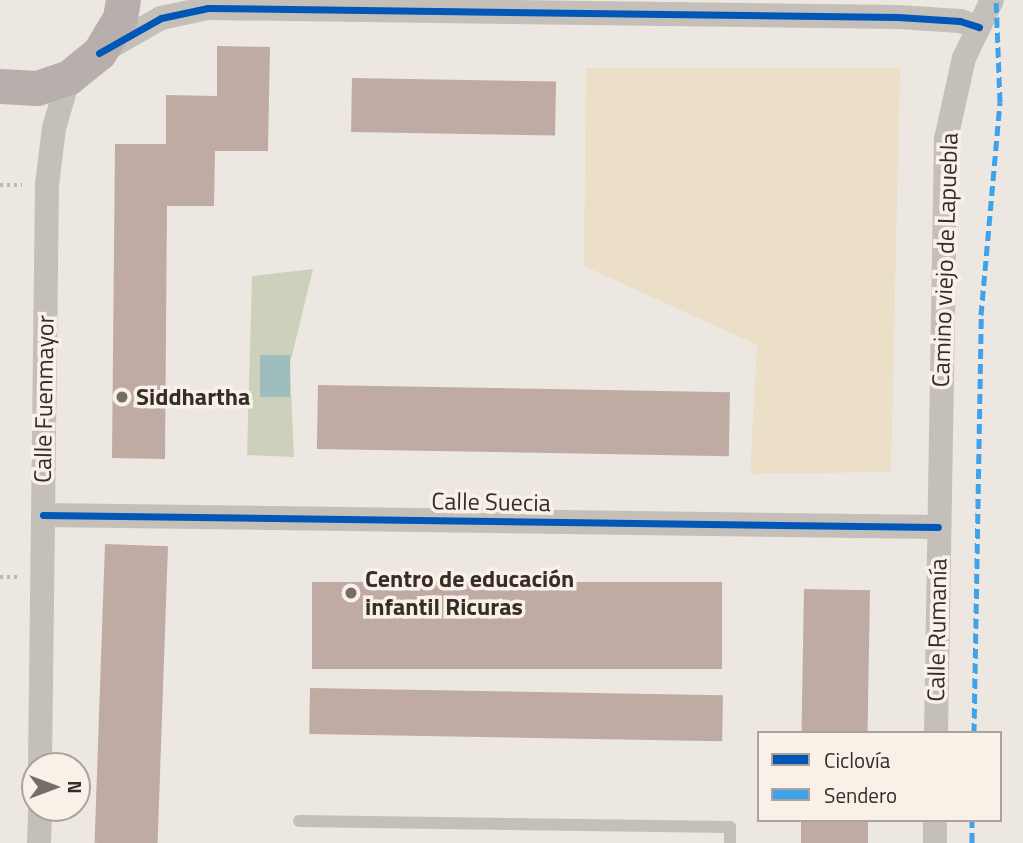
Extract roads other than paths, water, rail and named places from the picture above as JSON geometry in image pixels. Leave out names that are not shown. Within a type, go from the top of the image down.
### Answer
[{"type":"main road","points":[[0,86],[37,88],[69,77],[99,53],[120,18],[122,0]]},
{"type":"street","name":"Camino viejo de Lapuebla","points":[[938,527],[946,139],[964,58],[992,0]]},
{"type":"street","points":[[99,53],[162,18],[208,8],[898,17],[960,20],[979,27]]},
{"type":"street","name":"Calle Fuenmayor","points":[[40,752],[47,185],[54,128],[69,77]]},
{"type":"street","name":"Calle Suecia","points":[[43,515],[938,527]]},
{"type":"street","name":"Calle Rumanía","points":[[936,731],[938,527]]},
{"type":"street","points":[[39,843],[40,822]]},
{"type":"street","points":[[935,822],[935,843]]},
{"type":"lane","points":[[299,821],[730,827],[730,843]]},
{"type":"water","points":[[260,355],[290,355],[290,397],[260,397]]},
{"type":"place","name":"Siddhartha","points":[[122,397]]},
{"type":"place","name":"Centro de educación infantil Ricuras","points":[[351,593]]}]
